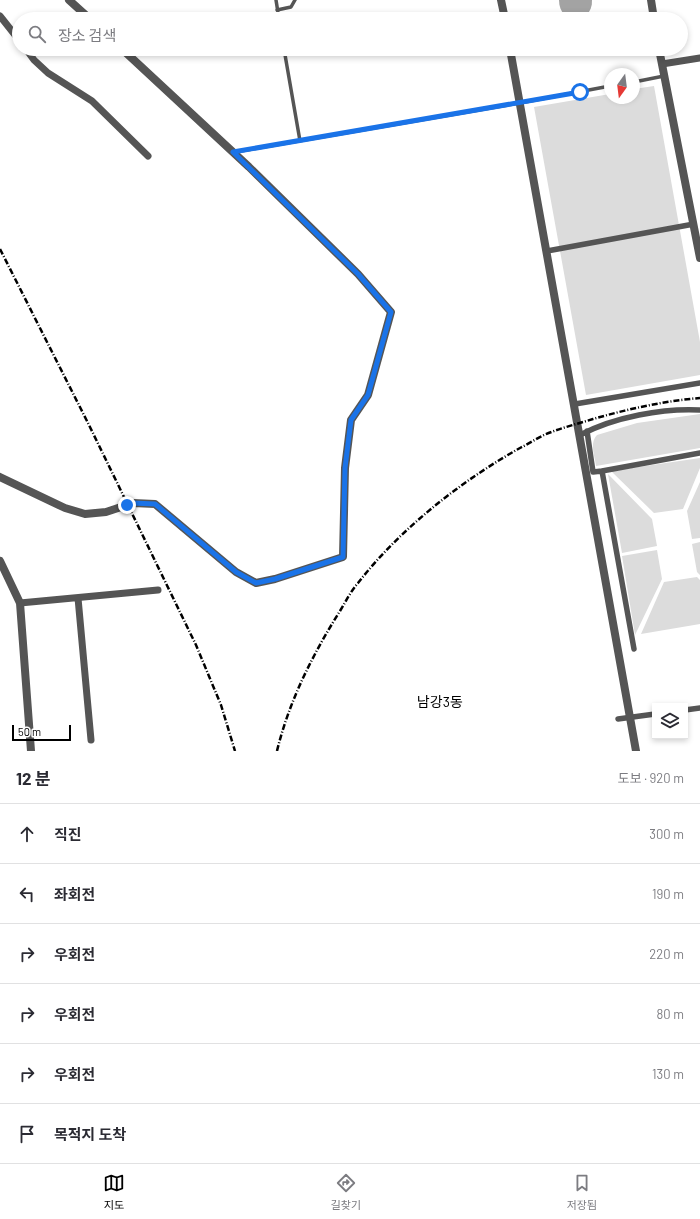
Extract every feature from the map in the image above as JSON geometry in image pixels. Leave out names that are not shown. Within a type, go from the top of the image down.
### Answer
[{"type":"street","points":[[70,0],[83,12]]},
{"type":"street","points":[[501,0],[504,12]]},
{"type":"street","points":[[651,0],[653,12]]},
{"type":"street","points":[[0,16],[12,31]]},
{"type":"street","points":[[31,56],[48,73],[92,101],[148,156]]},
{"type":"street","points":[[0,477],[65,508],[85,514],[106,512],[133,503],[155,504],[236,572],[256,583],[275,579],[343,557],[345,468],[351,420],[368,395],[391,312],[358,274],[233,152],[130,56]]},
{"type":"street","points":[[511,56],[575,404],[584,433],[593,472],[700,453]]},
{"type":"street","points":[[660,56],[700,258]]},
{"type":"street","points":[[662,64],[700,58]]},
{"type":"street","points":[[547,251],[694,224]]},
{"type":"street","points":[[575,404],[700,383]]},
{"type":"street","points":[[584,433],[593,428],[630,418],[661,412],[700,410]]},
{"type":"street","points":[[584,433],[636,751]]},
{"type":"street","points":[[602,471],[634,649]]},
{"type":"street","points":[[0,562],[20,603],[31,751]]},
{"type":"street","points":[[20,603],[158,590]]},
{"type":"street","points":[[78,598],[91,740]]},
{"type":"street","points":[[688,710],[700,708]]},
{"type":"street","points":[[618,719],[652,714]]},
{"type":"lane","points":[[276,0],[277,10],[291,7],[296,0]]},
{"type":"lane","points":[[285,56],[300,141]]},
{"type":"lane","points":[[640,81],[665,76]]},
{"type":"lane","points":[[233,152],[604,87]]},
{"type":"shaded area","points":[[559,0],[592,0],[591,8],[588,12],[563,12],[560,8]]},
{"type":"shaded area","points":[[654,86],[700,342],[700,375],[586,395],[534,107],[604,95],[604,104],[640,104],[640,88]]},
{"type":"shaded area","points":[[700,414],[700,448],[596,466],[593,442],[597,435],[637,423]]},
{"type":"shaded area","points":[[700,458],[700,468],[683,509],[654,513],[611,471]]},
{"type":"shaded area","points":[[608,474],[652,519],[657,546],[622,553]]},
{"type":"shaded area","points":[[700,482],[700,538],[692,539],[687,511]]},
{"type":"shaded area","points":[[700,542],[700,575],[697,572],[692,544]]},
{"type":"shaded area","points":[[657,550],[662,579],[635,635],[622,556]]},
{"type":"shaded area","points":[[697,577],[700,580],[700,624],[641,634],[664,582]]},
{"type":"railway","points":[[0,249],[89,425],[196,645],[221,705],[235,751]]},
{"type":"railway","points":[[277,751],[295,696],[320,644],[355,586],[412,525],[476,475],[544,435],[562,428],[633,409],[660,403],[700,398]]},
{"type":"district","name":"남강3동","points":[[440,702]]},
{"type":"route","points":[[127,505],[133,503],[155,504],[236,572],[256,583],[275,579],[343,557],[345,468],[351,420],[368,395],[391,312],[358,274],[233,152],[580,92]]}]
